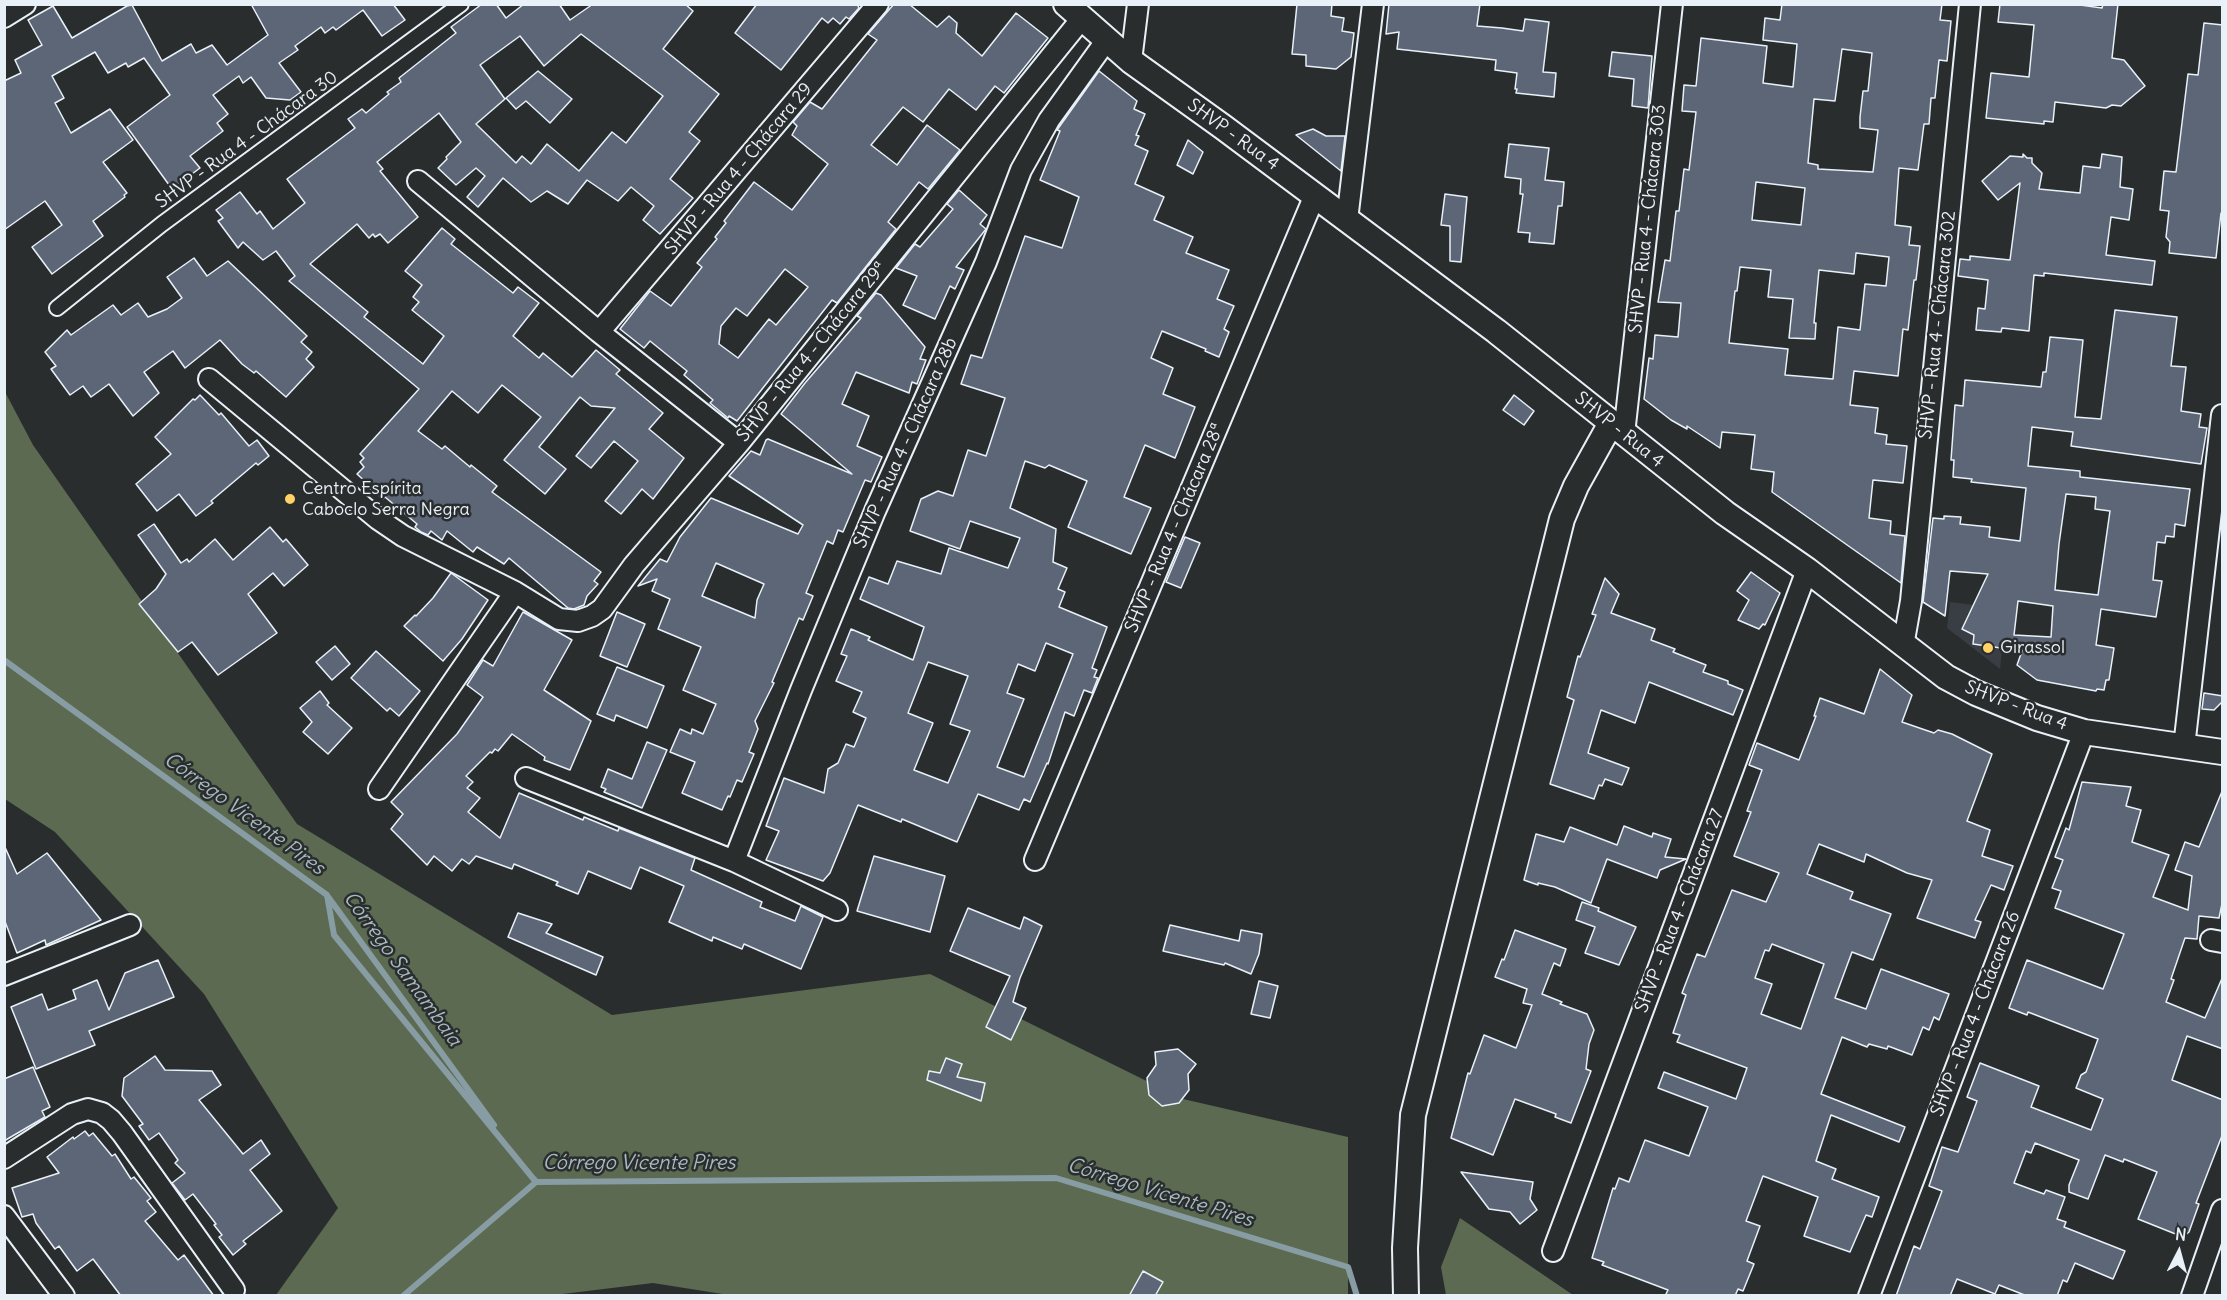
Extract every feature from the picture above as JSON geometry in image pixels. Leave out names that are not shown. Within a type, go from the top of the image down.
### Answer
[{"type":"street","points":[[4,17],[25,4]]},
{"type":"street","name":"SHVP - Rua 4 - Chácara 30","points":[[57,308],[162,224],[461,4]]},
{"type":"street","name":"SHVP - Rua 4 - Chácara 29","points":[[599,332],[878,4]]},
{"type":"street","points":[[1131,61],[1138,4]]},
{"type":"street","points":[[1347,220],[1373,4]]},
{"type":"street","name":"SHVP - Rua 4 - Chácara 303","points":[[1618,429],[1672,4]]},
{"type":"street","name":"SHVP - Rua 4 - Chácara 302","points":[[1903,646],[1911,601],[1970,4]]},
{"type":"street","name":"SHVP - Rua 4","points":[[1075,11],[1131,61],[1496,331],[1725,513],[1808,570],[1903,646],[1946,677],[1976,693],[2037,718],[2084,732],[2223,752]]},
{"type":"street","name":"SHVP - Rua 4 - Chácara 29ª","points":[[209,379],[378,519],[403,536],[514,592],[559,619],[578,621],[592,616],[602,609],[634,565],[739,443],[1075,11]]},
{"type":"street","name":"SHVP - Rua 4 - Chácara 28b","points":[[734,861],[805,679],[875,511],[986,262],[1021,170],[1048,120],[1106,41]]},
{"type":"street","points":[[418,181],[599,332],[739,443]]},
{"type":"street","name":"SHVP - Rua 4 - Chácara 28ª","points":[[1035,860],[1315,195]]},
{"type":"street","points":[[2184,747],[2223,415]]},
{"type":"street","points":[[1406,1296],[1405,1248],[1413,1114],[1562,519],[1576,486],[1618,429]]},
{"type":"street","name":"SHVP - Rua 4 - Chácara 27","points":[[1553,1251],[1808,570]]},
{"type":"street","points":[[379,789],[514,592]]},
{"type":"street","name":"SHVP - Rua 4 - Chácara 26","points":[[1869,1296],[2084,732]]},
{"type":"street","points":[[526,778],[734,861],[837,910]]},
{"type":"street","points":[[4,975],[130,926]]},
{"type":"street","points":[[4,1158],[80,1110],[88,1109],[102,1113],[122,1133],[234,1290]]},
{"type":"street","points":[[2192,1296],[2223,1210]]},
{"type":"street","points":[[4,1216],[64,1296]]},
{"type":"shaded area","name":"Girassol","points":[[1950,602],[2006,609],[2000,669],[1947,628]]},
{"type":"green space","points":[[4,390],[33,445],[297,824],[612,1015],[930,974],[1183,1099],[1348,1137],[1348,1295],[735,1296],[653,1283],[546,1296],[276,1295],[338,1208],[204,994],[55,832],[5,799]]},
{"type":"green space","points":[[1460,1218],[1573,1295],[1446,1295],[1441,1267]]},
{"type":"building","points":[[251,4],[393,4],[405,20],[382,36],[363,10],[336,30],[333,27],[325,33],[321,27],[295,46],[298,50],[279,63],[301,92],[290,100],[266,98],[251,77],[243,83],[239,76],[213,95],[228,114],[217,123],[223,131],[190,156],[200,168],[172,189],[127,127],[170,95],[144,58],[128,67],[126,63],[108,73],[95,52],[52,76],[64,98],[55,103],[71,133],[110,109],[133,140],[103,162],[127,193],[125,197],[93,221],[103,236],[52,274],[32,247],[62,225],[45,201],[4,230],[4,81],[21,73],[15,60],[42,45],[28,20],[53,6],[72,38],[132,5],[162,61],[191,44],[196,53],[212,45],[227,65],[268,35]]},
{"type":"building","points":[[482,4],[496,4],[506,18],[524,4],[559,4],[570,20],[593,4],[685,4],[693,11],[663,49],[719,94],[689,132],[700,141],[670,179],[693,198],[660,234],[643,220],[654,206],[631,187],[618,201],[587,180],[568,204],[547,191],[531,202],[503,178],[478,207],[467,197],[485,176],[476,168],[456,185],[438,168],[461,142],[439,113],[377,162],[383,169],[380,171],[418,217],[388,243],[380,234],[375,237],[373,234],[369,238],[357,224],[310,264],[368,312],[364,317],[423,364],[444,336],[412,310],[419,302],[413,297],[422,285],[405,271],[442,228],[455,239],[451,244],[513,293],[518,287],[539,303],[513,336],[539,358],[543,353],[572,377],[596,350],[620,370],[616,374],[663,413],[649,429],[684,458],[653,499],[642,489],[621,514],[605,501],[638,461],[614,441],[591,468],[576,456],[615,408],[591,406],[580,397],[539,447],[566,469],[545,494],[504,460],[541,417],[502,385],[478,413],[452,391],[418,431],[442,449],[445,446],[470,467],[471,465],[497,486],[492,492],[601,572],[594,581],[598,584],[587,596],[584,605],[574,609],[568,608],[509,558],[504,564],[477,547],[473,552],[447,531],[442,540],[431,531],[428,535],[421,532],[415,527],[417,524],[385,497],[383,499],[369,488],[370,486],[357,474],[364,467],[360,462],[364,458],[360,454],[419,389],[289,281],[295,276],[276,251],[263,260],[243,242],[238,248],[218,221],[223,218],[216,210],[240,192],[257,214],[260,211],[273,229],[305,203],[287,179],[355,128],[348,119],[362,109],[366,113],[389,94],[387,92],[401,82],[399,78],[456,33],[451,27]],"holes":[[[581,34],[663,96],[626,143],[612,132],[579,171],[547,144],[531,164],[522,156],[516,163],[476,124],[505,99],[480,65],[520,36],[544,66]]]},
{"type":"building","points":[[757,4],[857,4],[859,8],[849,19],[846,17],[840,24],[833,18],[828,23],[822,18],[781,70],[735,33]]},
{"type":"building","points":[[894,4],[909,4],[937,27],[949,16],[957,23],[956,33],[982,56],[1016,13],[1048,38],[1004,93],[995,86],[976,110],[949,89],[923,122],[903,107],[871,145],[897,165],[927,125],[960,150],[928,189],[919,182],[888,222],[896,229],[837,303],[832,300],[737,421],[729,416],[728,418],[710,403],[713,400],[684,375],[687,371],[650,341],[644,348],[620,329],[650,291],[671,306],[702,267],[697,263],[717,239],[715,237],[726,223],[724,221],[754,182],[792,210],[828,164],[792,135],[797,126],[793,122],[810,102],[822,109],[877,40],[868,34]],"holes":[[[785,269],[808,287],[776,325],[769,319],[738,358],[719,344],[721,326],[736,308],[747,316]]]},
{"type":"building","points":[[1297,4],[1332,4],[1331,16],[1344,18],[1342,31],[1354,33],[1351,57],[1336,69],[1306,66],[1306,55],[1292,54]]},
{"type":"building","points":[[1389,4],[1480,4],[1477,26],[1523,31],[1525,19],[1549,22],[1543,72],[1556,73],[1554,97],[1516,93],[1517,73],[1495,70],[1496,60],[1397,49],[1399,32],[1386,34]]},
{"type":"building","points":[[1782,4],[1942,4],[1940,20],[1951,21],[1947,61],[1939,60],[1935,98],[1931,98],[1929,124],[1924,124],[1918,170],[1899,168],[1895,225],[1911,227],[1909,245],[1920,246],[1908,330],[1903,329],[1898,376],[1854,371],[1850,405],[1878,408],[1875,433],[1887,435],[1886,444],[1907,446],[1903,483],[1873,480],[1869,518],[1891,521],[1890,534],[1905,536],[1901,583],[1772,492],[1774,472],[1751,469],[1755,435],[1722,432],[1720,448],[1687,426],[1687,429],[1671,420],[1644,399],[1649,358],[1653,359],[1655,335],[1678,337],[1681,303],[1658,302],[1665,260],[1670,261],[1684,169],[1689,170],[1696,112],[1682,111],[1684,85],[1696,86],[1701,38],[1767,46],[1763,83],[1793,87],[1797,44],[1763,40],[1765,18],[1780,20]],"holes":[[[1842,49],[1872,53],[1868,91],[1863,91],[1860,128],[1878,130],[1873,172],[1818,169],[1818,165],[1808,163],[1814,99],[1835,101]],[[1756,182],[1805,188],[1801,225],[1752,220]],[[1856,253],[1889,257],[1886,286],[1865,284],[1860,330],[1838,327],[1833,379],[1785,375],[1788,349],[1729,343],[1740,267],[1771,270],[1768,297],[1793,299],[1789,338],[1815,339],[1816,323],[1814,323],[1819,270],[1854,274]]]},
{"type":"building","points":[[2000,4],[2073,4],[2102,8],[2103,4],[2118,4],[2112,58],[2124,60],[2145,86],[2121,106],[2112,105],[2106,108],[2055,102],[2053,122],[2044,121],[2044,124],[1986,118],[1991,73],[2029,77],[2034,25],[1998,22]]},
{"type":"building","points":[[2204,23],[2223,25],[2223,214],[2221,213],[2216,258],[2169,253],[2170,242],[2166,237],[2169,211],[2160,210],[2164,171],[2176,172],[2188,74],[2198,75]]},
{"type":"building","points":[[1612,52],[1652,56],[1648,108],[1632,106],[1634,79],[1609,76]]},
{"type":"building","points":[[538,71],[572,99],[550,123],[526,101],[516,109],[506,98]]},
{"type":"building","points":[[1099,71],[1137,101],[1134,109],[1145,114],[1136,135],[1139,136],[1135,145],[1148,151],[1135,184],[1164,197],[1154,220],[1193,237],[1186,253],[1229,270],[1217,299],[1234,306],[1224,329],[1229,332],[1219,357],[1205,351],[1206,349],[1162,331],[1151,358],[1173,368],[1163,394],[1195,407],[1175,458],[1145,445],[1124,497],[1151,508],[1131,554],[1068,527],[1087,481],[1049,465],[1045,468],[1025,461],[1010,508],[1056,529],[1053,562],[1067,568],[1058,589],[1065,592],[1059,607],[1107,627],[1092,668],[1097,670],[1094,677],[1098,678],[1092,693],[1084,690],[1074,716],[1065,712],[1048,764],[1030,802],[1024,799],[1019,810],[978,794],[957,842],[902,819],[901,822],[858,805],[830,873],[823,881],[766,860],[779,831],[766,826],[784,778],[824,793],[828,769],[838,763],[846,744],[854,747],[866,718],[853,712],[862,692],[836,681],[847,656],[841,654],[851,629],[870,637],[868,640],[913,660],[924,627],[860,599],[869,577],[888,584],[897,561],[941,574],[949,548],[1008,568],[1020,538],[970,521],[960,549],[910,531],[921,499],[938,491],[953,496],[968,450],[986,456],[1005,398],[961,384],[971,355],[982,358],[1025,236],[1062,248],[1079,197],[1040,180],[1060,131],[1057,130]],"holes":[[[1046,643],[1073,654],[1024,777],[997,767],[1024,699],[1007,693],[1018,664],[1035,671]],[[928,662],[968,676],[950,724],[970,731],[948,783],[914,770],[933,723],[908,713]]]},
{"type":"building","points":[[1313,129],[1326,136],[1345,136],[1341,171],[1296,135]]},
{"type":"building","points":[[1188,140],[1203,152],[1193,174],[1177,165]]},
{"type":"building","points":[[1509,144],[1549,148],[1545,180],[1564,182],[1562,206],[1558,206],[1554,244],[1529,242],[1530,233],[1518,232],[1523,194],[1520,194],[1521,179],[1505,177]]},
{"type":"building","points":[[2023,154],[2027,158],[2032,158],[2032,163],[2042,173],[2039,189],[2080,193],[2083,166],[2100,168],[2102,154],[2122,157],[2120,187],[2133,189],[2129,220],[2111,217],[2106,255],[2155,261],[2152,285],[2044,273],[2044,276],[2034,275],[2029,331],[2002,328],[2001,332],[1976,330],[1978,308],[1985,309],[1988,280],[1958,276],[1960,259],[1970,260],[1970,256],[2010,260],[2020,183],[1998,200],[1982,181],[2010,156],[2023,157]]},
{"type":"building","points":[[959,190],[987,215],[980,224],[986,229],[956,267],[964,270],[955,289],[950,286],[935,319],[903,305],[917,276],[896,268],[915,244],[920,247],[953,209],[947,204]]},
{"type":"building","points":[[1445,194],[1467,197],[1461,262],[1450,261],[1450,226],[1441,225]]},
{"type":"building","points":[[194,258],[207,276],[228,261],[307,336],[301,342],[312,352],[306,359],[314,367],[286,397],[256,371],[254,373],[242,364],[220,340],[185,368],[173,351],[144,372],[159,393],[133,416],[109,384],[91,397],[83,386],[70,395],[51,369],[56,366],[45,352],[67,330],[71,335],[113,305],[121,315],[138,303],[148,317],[167,309],[182,298],[167,277]]},
{"type":"building","points":[[876,293],[881,295],[925,347],[920,359],[926,360],[917,384],[912,382],[909,393],[856,372],[842,404],[869,416],[857,446],[882,457],[871,482],[865,480],[843,532],[838,530],[833,544],[827,541],[806,593],[813,596],[803,620],[799,618],[772,682],[774,683],[755,721],[758,729],[749,752],[754,754],[742,782],[737,780],[722,810],[682,793],[695,762],[670,752],[680,729],[691,734],[692,729],[703,734],[716,704],[683,690],[701,647],[658,629],[670,599],[652,591],[657,579],[638,586],[660,559],[667,562],[680,537],[711,498],[798,534],[803,525],[729,476],[751,451],[760,455],[766,440],[852,474],[781,414],[861,318],[857,316]],"holes":[[[716,563],[764,584],[757,600],[755,618],[702,596]]]},
{"type":"building","points":[[2115,310],[2177,317],[2171,366],[2186,367],[2181,411],[2201,414],[2199,427],[2207,428],[2201,464],[2071,446],[2073,432],[2032,427],[2028,466],[2080,471],[2080,477],[2190,489],[2185,526],[2175,524],[2174,537],[2166,536],[2165,543],[2157,542],[2153,580],[2162,581],[2156,617],[2101,609],[2096,645],[2114,648],[2109,680],[2106,680],[2104,690],[2097,689],[2096,691],[2037,680],[2017,665],[2022,651],[1973,644],[1974,635],[1962,629],[1988,574],[1950,571],[1945,616],[1923,602],[1933,518],[1961,517],[1960,524],[1990,527],[1989,537],[2020,541],[2026,488],[1971,482],[1972,479],[1953,477],[1954,460],[1951,460],[1955,405],[1963,406],[1965,380],[2041,387],[2043,372],[2046,372],[2050,337],[2083,340],[2075,417],[2101,419]],"holes":[[[2066,494],[2096,497],[2095,509],[2110,511],[2098,595],[2055,590]],[[2018,601],[2053,606],[2051,637],[2014,635]]]},
{"type":"building","points":[[200,395],[219,415],[221,413],[249,446],[257,440],[269,456],[258,465],[256,463],[196,516],[179,494],[157,511],[136,484],[171,454],[155,437],[193,399],[195,400]]},
{"type":"building","points":[[1514,395],[1534,411],[1524,425],[1503,410]]},
{"type":"building","points":[[154,524],[181,563],[187,559],[189,562],[215,539],[233,560],[270,527],[283,542],[286,539],[308,565],[284,586],[273,573],[248,594],[277,633],[218,675],[192,642],[178,652],[139,604],[156,589],[166,574],[138,535]]},
{"type":"building","points":[[1185,537],[1200,543],[1181,588],[1166,582]]},
{"type":"building","points":[[1751,572],[1780,593],[1765,625],[1763,624],[1759,629],[1738,620],[1749,600],[1737,591]]},
{"type":"building","points":[[451,573],[488,600],[462,639],[443,661],[404,626],[433,598]]},
{"type":"building","points":[[1605,578],[1619,594],[1611,613],[1655,629],[1651,640],[1675,649],[1673,652],[1706,665],[1703,672],[1728,681],[1728,684],[1743,690],[1733,715],[1649,682],[1635,723],[1601,710],[1588,753],[1629,768],[1622,785],[1605,779],[1602,786],[1599,785],[1594,799],[1550,784],[1574,700],[1567,697],[1578,656],[1580,657],[1596,615],[1592,614]]},
{"type":"building","points":[[523,612],[572,640],[544,690],[591,721],[570,770],[544,760],[545,757],[512,734],[498,751],[495,749],[492,753],[490,752],[466,776],[473,782],[467,788],[480,798],[468,812],[500,838],[519,793],[583,820],[584,817],[618,831],[619,828],[695,858],[691,870],[762,902],[760,907],[795,921],[801,906],[823,917],[801,969],[744,944],[742,949],[713,937],[712,941],[669,922],[684,886],[640,867],[631,889],[588,871],[578,894],[556,885],[558,882],[514,864],[512,869],[476,856],[469,864],[462,859],[452,871],[434,856],[427,865],[391,829],[403,814],[391,802],[457,734],[483,697],[467,685],[483,660],[493,666]]},
{"type":"building","points":[[617,612],[645,624],[627,667],[600,656]]},
{"type":"building","points":[[335,646],[350,664],[332,680],[316,662]]},
{"type":"building","points":[[376,651],[420,691],[399,716],[390,708],[387,711],[351,678]]},
{"type":"building","points":[[617,667],[664,686],[647,728],[616,715],[614,721],[597,714]]},
{"type":"building","points":[[1880,669],[1912,695],[1902,722],[1934,733],[1938,730],[1952,734],[1992,754],[1967,821],[1990,830],[1982,856],[2013,866],[2004,890],[1991,885],[1975,920],[1981,922],[1975,938],[1917,918],[1932,880],[1907,873],[1866,854],[1864,862],[1819,844],[1807,874],[1853,892],[1850,899],[1891,914],[1873,960],[1852,952],[1835,998],[1866,1009],[1881,969],[1949,994],[1939,1020],[1934,1017],[1929,1030],[1923,1027],[1912,1055],[1888,1046],[1887,1049],[1869,1044],[1867,1047],[1842,1037],[1821,1094],[1905,1127],[1899,1142],[1831,1115],[1816,1161],[1836,1169],[1832,1179],[1879,1197],[1872,1217],[1866,1215],[1850,1252],[1804,1236],[1818,1197],[1763,1176],[1746,1221],[1760,1226],[1747,1261],[1754,1264],[1743,1291],[1738,1289],[1735,1296],[1665,1296],[1668,1290],[1602,1265],[1604,1262],[1592,1258],[1613,1188],[1615,1189],[1619,1178],[1629,1182],[1645,1140],[1689,1156],[1708,1107],[1658,1088],[1664,1072],[1736,1099],[1747,1068],[1677,1042],[1680,1035],[1673,1033],[1686,995],[1682,993],[1697,954],[1705,957],[1732,890],[1766,902],[1779,873],[1734,856],[1751,812],[1747,811],[1762,770],[1749,765],[1757,743],[1799,760],[1816,716],[1814,716],[1820,698],[1864,714]],"holes":[[[1772,944],[1824,964],[1801,1029],[1761,1014],[1772,984],[1755,978],[1765,950],[1769,951]]]},
{"type":"building","points":[[320,691],[329,703],[327,705],[352,728],[328,754],[303,732],[312,722],[300,708]]},
{"type":"building","points":[[2204,693],[2223,696],[2223,701],[2214,710],[2202,709]]},
{"type":"building","points":[[647,742],[667,750],[642,808],[604,792],[606,789],[601,787],[608,769],[632,779]]},
{"type":"building","points":[[2082,782],[2131,787],[2126,806],[2141,810],[2132,842],[2169,855],[2153,897],[2188,910],[2192,876],[2175,870],[2185,842],[2199,847],[2223,789],[2223,899],[2219,918],[2199,916],[2197,939],[2185,938],[2166,1002],[2205,1018],[2223,976],[2223,1049],[2187,1036],[2172,1080],[2223,1100],[2223,1133],[2196,1203],[2199,1204],[2189,1232],[2183,1237],[2138,1219],[2157,1172],[2124,1159],[2123,1162],[2105,1155],[2088,1199],[2069,1192],[2069,1185],[2079,1160],[2035,1143],[2031,1153],[2026,1151],[2014,1183],[2044,1194],[2046,1190],[2065,1197],[2057,1219],[2066,1222],[2064,1227],[2125,1251],[2113,1279],[2075,1263],[2067,1282],[2063,1280],[2057,1296],[2027,1296],[1999,1285],[1995,1294],[1957,1279],[1950,1296],[1896,1296],[1914,1246],[1920,1249],[1942,1191],[1929,1186],[1942,1147],[1958,1152],[1977,1101],[1967,1097],[1980,1063],[2039,1086],[2031,1107],[2091,1130],[2103,1099],[2076,1088],[2081,1075],[2086,1072],[2098,1039],[2028,1012],[2027,1015],[2009,1008],[2027,960],[2103,989],[2124,934],[2055,908],[2061,891],[2052,888],[2063,860],[2055,857],[2066,828],[2069,830]]},
{"type":"building","points":[[1624,826],[1652,837],[1653,833],[1671,839],[1665,857],[1686,859],[1660,870],[1657,878],[1607,859],[1591,903],[1555,887],[1524,880],[1536,834],[1564,842],[1570,827],[1617,845]]},
{"type":"building","points":[[4,845],[17,874],[47,853],[101,920],[46,945],[45,940],[17,953],[4,919]]},
{"type":"building","points":[[874,856],[945,876],[930,932],[857,911]]},
{"type":"building","points":[[1582,902],[1636,927],[1619,965],[1585,953],[1595,927],[1576,920]]},
{"type":"building","points":[[968,908],[1020,929],[1024,917],[1042,926],[1020,978],[1013,1002],[1026,1008],[1011,1040],[986,1027],[1010,976],[950,951]]},
{"type":"building","points":[[518,913],[552,924],[546,933],[603,957],[596,975],[508,937]]},
{"type":"building","points":[[1170,925],[1239,941],[1241,930],[1262,934],[1259,954],[1251,974],[1225,963],[1224,965],[1163,951]]},
{"type":"building","points":[[1515,930],[1566,949],[1560,966],[1554,963],[1542,994],[1562,1002],[1560,1004],[1587,1014],[1594,1030],[1589,1044],[1586,1069],[1591,1071],[1571,1123],[1555,1117],[1556,1114],[1515,1099],[1493,1155],[1451,1138],[1468,1073],[1470,1074],[1484,1035],[1516,1048],[1532,1005],[1523,1003],[1527,989],[1495,977]]},
{"type":"building","points":[[158,960],[174,997],[89,1031],[95,1045],[36,1069],[11,1007],[42,994],[48,1010],[76,999],[73,990],[97,980],[109,1010],[125,973]]},
{"type":"building","points":[[1259,981],[1278,986],[1270,1018],[1251,1014]]},
{"type":"building","points":[[1178,1049],[1196,1064],[1188,1074],[1189,1090],[1179,1103],[1162,1106],[1149,1095],[1147,1078],[1156,1065],[1155,1052]]},
{"type":"building","points":[[155,1056],[165,1070],[212,1071],[221,1085],[199,1100],[243,1154],[261,1140],[270,1154],[250,1170],[282,1211],[243,1241],[246,1244],[233,1255],[219,1237],[222,1235],[214,1225],[216,1224],[193,1194],[185,1200],[172,1183],[185,1173],[175,1163],[178,1160],[159,1133],[149,1140],[139,1126],[143,1124],[122,1096],[124,1078]]},
{"type":"building","points":[[946,1058],[962,1064],[957,1077],[985,1083],[981,1101],[927,1080],[929,1071],[940,1073]]},
{"type":"building","points":[[33,1067],[50,1107],[42,1111],[45,1117],[4,1141],[4,1079]]},
{"type":"building","points":[[85,1131],[89,1136],[93,1133],[112,1156],[115,1154],[131,1179],[134,1177],[151,1198],[147,1201],[156,1212],[145,1221],[178,1260],[184,1255],[214,1296],[121,1296],[93,1259],[77,1271],[59,1246],[55,1249],[36,1223],[33,1214],[22,1217],[12,1188],[59,1173],[47,1157],[73,1137],[74,1139]]},
{"type":"building","points":[[1461,1172],[1533,1182],[1530,1199],[1537,1210],[1520,1224],[1510,1212],[1489,1209]]},
{"type":"building","points":[[1143,1271],[1163,1282],[1155,1296],[1129,1296]]},
{"type":"waterway","name":"Córrego Vicente Pires","points":[[4,660],[327,895],[334,935],[536,1182],[1056,1178],[1348,1267],[1357,1296]]},
{"type":"waterway","name":"Córrego Samambaia","points":[[329,898],[494,1125]]},
{"type":"waterway","points":[[403,1296],[536,1182],[534,1179]]},
{"type":"place","name":"Centro Espírita Caboclo Serra Negra","points":[[290,499]]},
{"type":"place","name":"Girassol","points":[[1988,648]]}]
